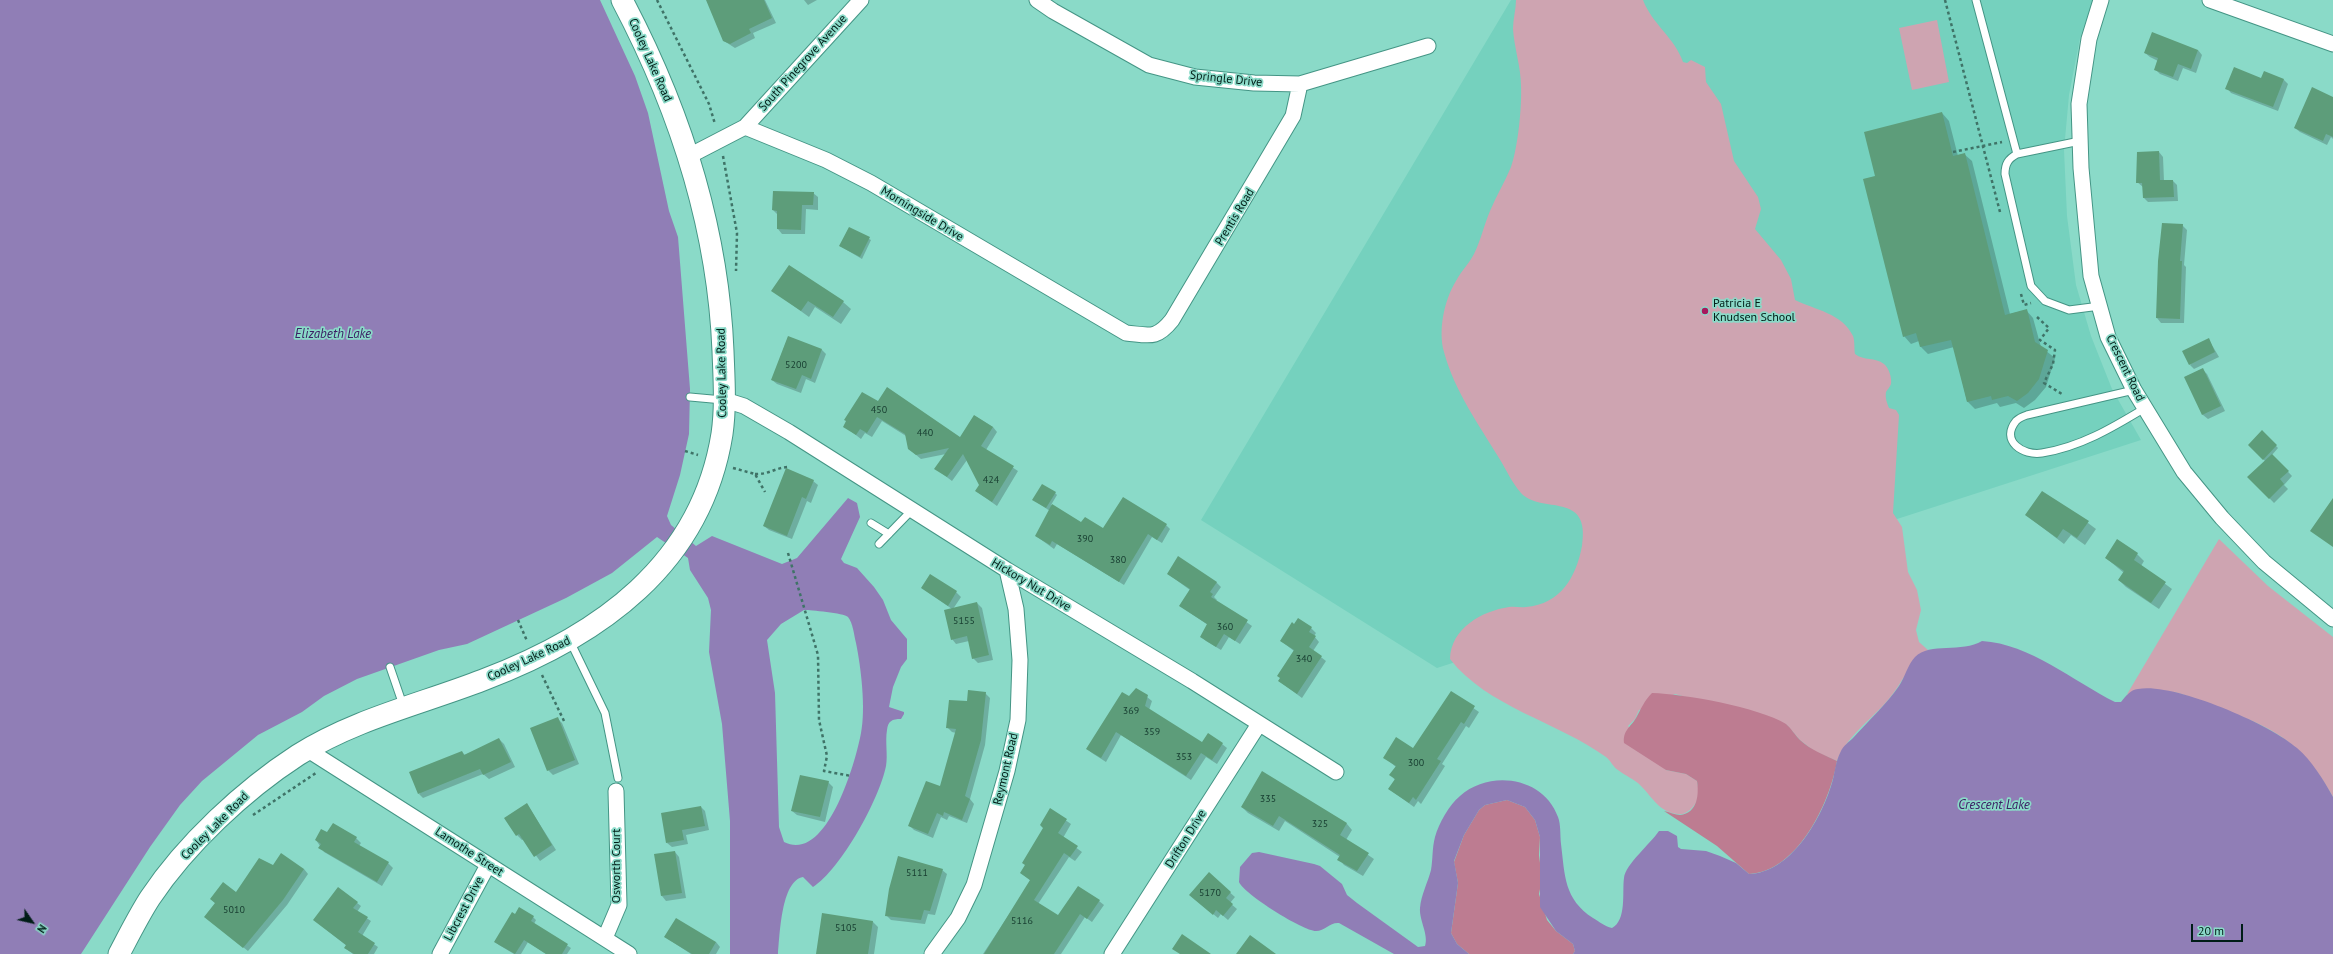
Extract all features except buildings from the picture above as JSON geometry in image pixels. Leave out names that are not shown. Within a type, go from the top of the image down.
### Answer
[{"type":"main road","name":"Cooley Lake Road","points":[[119,954],[151,897],[188,850],[239,799],[308,750],[352,726],[482,680],[536,658],[570,641],[606,618],[639,590],[671,555],[689,528],[705,497],[717,462],[725,400],[722,323],[712,260],[689,156],[668,98],[622,0]]},
{"type":"street","name":"South Pinegrove Avenue","points":[[745,127],[861,0]]},
{"type":"street","name":"Springle Drive","points":[[1036,0],[1149,65],[1195,77],[1254,83],[1300,84],[1428,46]]},
{"type":"street","name":"Crescent Road","points":[[2102,0],[2089,39],[2079,104],[2080,141],[2092,276],[2108,337],[2134,390],[2184,472],[2222,518],[2264,562],[2333,619]]},
{"type":"street","points":[[2210,0],[2333,44]]},
{"type":"street","name":"Prentis Road","points":[[1150,336],[1162,332],[1172,320],[1250,192],[1293,116],[1300,84]]},
{"type":"street","points":[[689,156],[745,127]]},
{"type":"street","name":"Morningside Drive","points":[[745,127],[826,160],[871,183],[1126,334],[1150,336]]},
{"type":"street","name":"Hickory Nut Drive","points":[[725,400],[744,406],[757,413],[1007,570],[1192,681],[1336,772]]},
{"type":"street","name":"Reymont Road","points":[[932,954],[958,918],[974,885],[1007,771],[1018,720],[1020,660],[1016,609],[1007,570]]},
{"type":"street","name":"Drifton Drive","points":[[1112,954],[1259,724]]},
{"type":"street","name":"Lamothe Street","points":[[308,750],[457,843],[488,865],[605,938],[626,953]]},
{"type":"street","name":"Osworth Court","points":[[605,938],[619,904],[617,785]]},
{"type":"street","name":"Libcrest Drive","points":[[440,954],[488,865]]},
{"type":"lane","points":[[1976,0],[2017,154]]},
{"type":"lane","points":[[2080,141],[2017,154],[2009,159],[2005,167],[2004,174],[2031,286],[2045,301],[2069,310],[2100,306]]},
{"type":"lane","points":[[2134,390],[2027,415],[2016,421],[2012,433],[2013,443],[2019,450],[2028,453],[2041,453],[2088,441],[2145,408]]},
{"type":"lane","points":[[690,397],[725,400]]},
{"type":"lane","points":[[879,544],[912,510]]},
{"type":"lane","points":[[871,523],[889,534]]},
{"type":"lane","points":[[570,641],[605,713],[617,785]]},
{"type":"lane","points":[[390,667],[404,707]]},
{"type":"path","points":[[1945,0],[2000,214]]},
{"type":"path","points":[[1953,152],[1999,142],[2014,142]]},
{"type":"path","points":[[2020,290],[2024,305],[2033,303],[2034,307]]},
{"type":"path","points":[[2037,317],[2049,328],[2040,340],[2055,350],[2052,364],[2044,383],[2062,394],[2067,406]]},
{"type":"path","points":[[755,474],[764,475],[789,467]]},
{"type":"path","points":[[788,553],[818,655],[819,720],[827,756],[824,771],[851,776]]},
{"type":"path","points":[[248,818],[329,763]]},
{"type":"shaded area","name":"Patricia E Knudsen School","points":[[1511,0],[2093,0],[2080,38],[2069,95],[2064,150],[2067,216],[2076,285],[2091,336],[2112,389],[2141,440],[1437,668],[1201,520]]},
{"type":"shaded area","points":[[1516,0],[1643,0],[1647,9],[1675,46],[1683,62],[1687,63],[1691,60],[1705,67],[1706,82],[1721,104],[1734,161],[1758,197],[1761,209],[1755,229],[1781,260],[1791,279],[1795,300],[1827,313],[1842,322],[1853,336],[1855,354],[1862,358],[1877,360],[1886,366],[1890,373],[1891,385],[1886,392],[1886,400],[1889,408],[1896,410],[1899,415],[1893,513],[1902,527],[1908,572],[1917,590],[1921,610],[1916,630],[1919,642],[1928,650],[1916,660],[1888,700],[1846,744],[1837,761],[1814,751],[1800,740],[1787,725],[1675,694],[1639,710],[1635,719],[1628,726],[1666,770],[1686,774],[1697,781],[1699,797],[1689,811],[1682,814],[1671,813],[1661,807],[1639,784],[1616,769],[1606,757],[1587,745],[1503,702],[1483,690],[1465,676],[1450,659],[1456,638],[1462,630],[1479,617],[1499,609],[1538,605],[1549,601],[1558,595],[1571,578],[1576,568],[1582,546],[1583,529],[1579,517],[1572,510],[1540,503],[1530,499],[1521,493],[1515,485],[1475,420],[1461,394],[1448,366],[1442,344],[1443,316],[1448,297],[1458,277],[1472,258],[1490,211],[1511,167],[1516,149],[1520,116],[1521,79],[1513,29]]},
{"type":"shaded area","points":[[1937,20],[1949,82],[1912,90],[1899,28]]},
{"type":"shaded area","points":[[2219,539],[2268,586],[2333,637],[2333,797],[2309,762],[2297,749],[2283,738],[2252,721],[2178,693],[2162,692],[2127,694]]},
{"type":"shaded area","points":[[1652,693],[1721,702],[1758,712],[1786,724],[1800,740],[1809,747],[1837,761],[1827,796],[1819,815],[1796,848],[1782,861],[1766,870],[1749,874],[1717,846],[1664,811],[1680,815],[1691,811],[1696,802],[1698,786],[1697,781],[1686,774],[1666,770],[1624,743],[1626,732]]},
{"type":"shaded area","points":[[1507,800],[1525,807],[1535,820],[1540,837],[1539,855],[1542,879],[1539,894],[1547,920],[1556,931],[1573,944],[1575,951],[1573,954],[1469,954],[1457,944],[1451,933],[1458,883],[1454,862],[1464,835],[1479,810],[1485,805]]},
{"type":"water","name":"Elizabeth Lake","points":[[0,0],[600,0],[635,76],[648,113],[669,211],[678,237],[690,389],[689,434],[680,475],[667,516],[671,525],[696,546],[712,536],[782,564],[797,558],[848,498],[857,503],[860,517],[841,559],[844,563],[857,568],[874,587],[883,600],[891,620],[907,639],[907,659],[901,667],[893,687],[889,707],[904,712],[904,714],[901,719],[895,719],[888,724],[886,735],[887,762],[882,780],[876,797],[847,850],[824,878],[813,887],[803,877],[796,881],[790,888],[783,910],[778,954],[730,954],[730,821],[722,724],[709,652],[711,610],[708,598],[690,570],[688,558],[657,537],[612,573],[566,598],[467,644],[439,650],[357,679],[324,696],[302,712],[258,735],[202,781],[180,805],[150,847],[81,954],[0,954]],"holes":[[[804,610],[840,614],[848,617],[850,620],[860,664],[863,712],[858,747],[846,786],[837,806],[826,825],[813,838],[799,845],[784,842],[779,827],[775,693],[767,640],[781,624]]]},
{"type":"water","name":"Crescent Lake","points":[[1982,641],[2000,644],[2034,656],[2115,702],[2121,702],[2130,692],[2138,689],[2154,689],[2174,692],[2197,698],[2244,717],[2266,728],[2284,738],[2297,748],[2317,771],[2333,797],[2333,954],[1573,954],[1575,951],[1573,944],[1556,931],[1540,907],[1540,837],[1535,820],[1525,807],[1507,800],[1485,805],[1479,810],[1464,835],[1454,861],[1458,883],[1451,933],[1457,944],[1469,954],[1394,954],[1339,923],[1333,924],[1319,931],[1309,929],[1287,919],[1262,903],[1243,888],[1239,882],[1240,867],[1252,853],[1259,852],[1320,866],[1342,884],[1347,895],[1357,903],[1418,947],[1425,946],[1426,937],[1420,908],[1423,893],[1431,870],[1435,837],[1448,809],[1460,796],[1472,788],[1486,782],[1500,780],[1515,781],[1529,786],[1541,793],[1551,804],[1559,820],[1565,876],[1571,895],[1583,911],[1602,924],[1612,928],[1617,924],[1622,912],[1625,873],[1633,861],[1659,831],[1668,831],[1677,836],[1678,847],[1681,849],[1706,851],[1720,856],[1736,863],[1749,874],[1764,871],[1778,865],[1801,843],[1811,829],[1826,800],[1837,760],[1842,749],[1894,693],[1910,663],[1915,657],[1921,652],[1929,650],[1974,645]]},
{"type":"place","name":"Patricia E Knudsen School","points":[[1705,311]]}]
